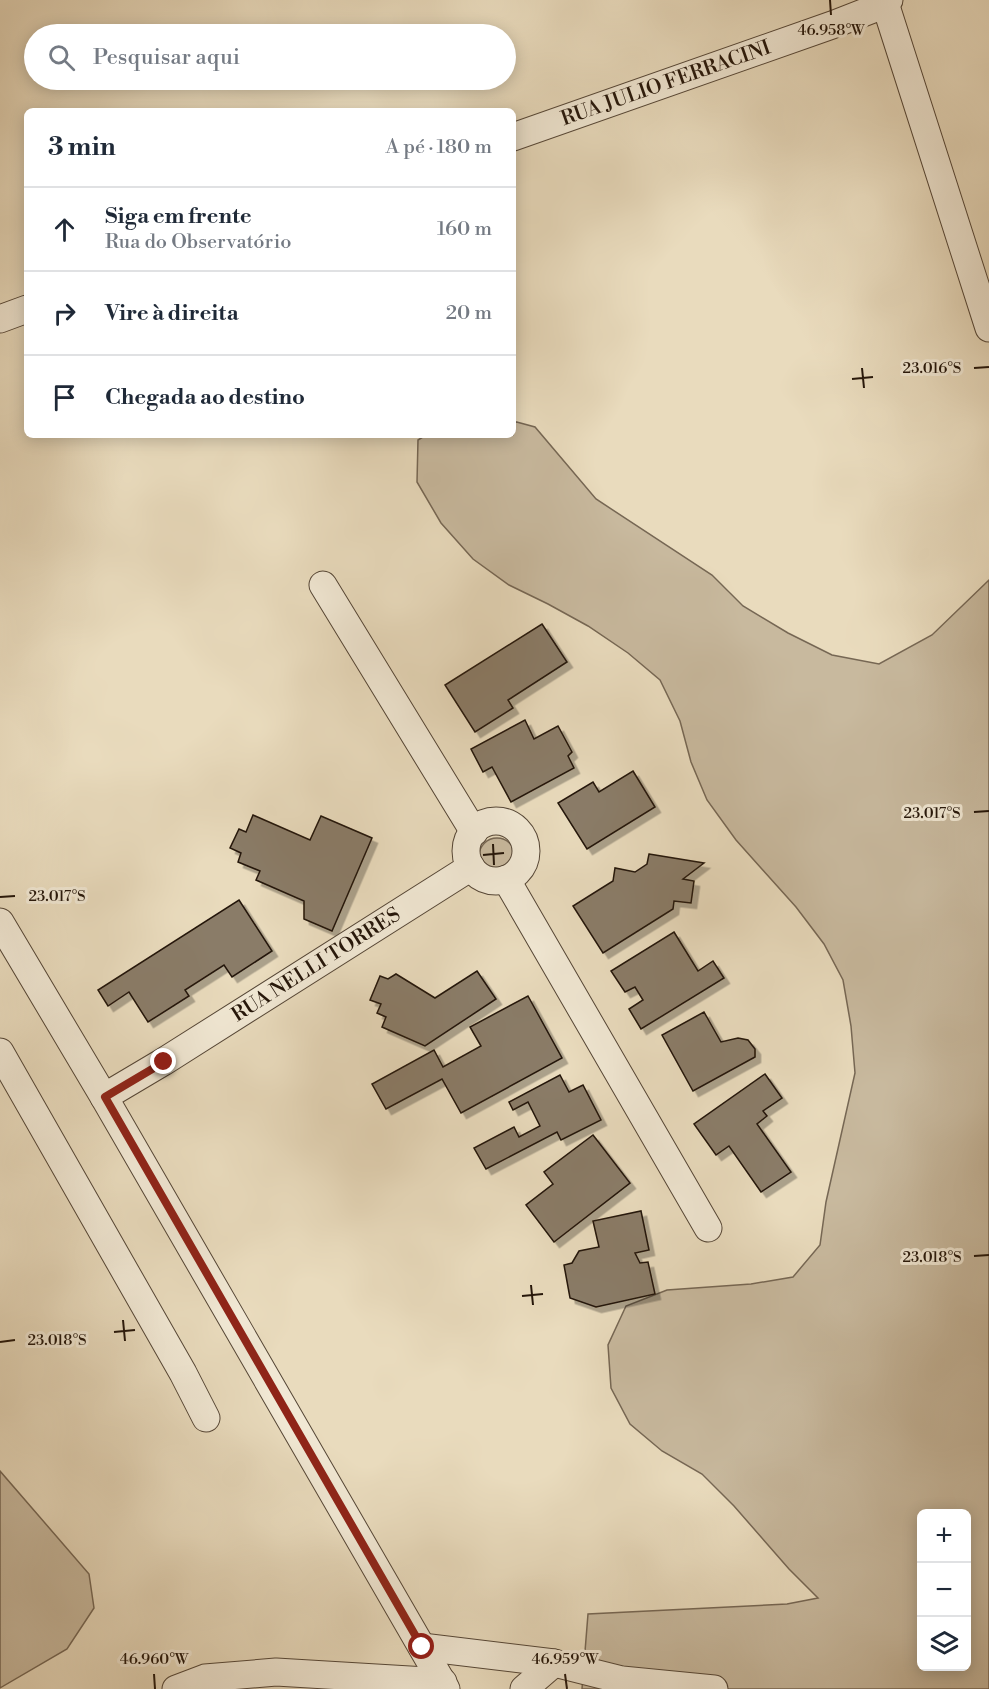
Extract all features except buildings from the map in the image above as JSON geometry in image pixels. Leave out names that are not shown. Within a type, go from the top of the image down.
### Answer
[{"type":"street","name":"RUA JULIO FERRACINI","points":[[516,136],[832,25],[886,1]]},
{"type":"street","points":[[886,1],[989,328]]},
{"type":"street","points":[[0,319],[24,310]]},
{"type":"street","points":[[323,585],[474,832]]},
{"type":"street","points":[[500,821],[510,825],[523,838],[526,848],[525,858],[522,867],[515,875],[506,879],[487,879],[471,867],[466,849],[474,832],[490,822],[500,821]]},
{"type":"street","name":"RUA NELLI TORRES","points":[[105,1097],[471,867]]},
{"type":"street","points":[[506,879],[708,1228]]},
{"type":"street","points":[[0,922],[105,1097],[445,1686]]},
{"type":"street","points":[[0,1052],[183,1373],[206,1418]]},
{"type":"street","points":[[422,1647],[554,1664],[622,1680],[714,1689]]},
{"type":"street","points":[[524,1689],[554,1664]]},
{"type":"street","points":[[176,1689],[205,1678],[276,1672],[445,1686]]},
{"type":"shaded area","points":[[516,422],[535,427],[596,499],[712,575],[743,606],[788,633],[832,655],[879,664],[932,635],[989,580],[989,1689],[582,1689],[588,1614],[787,1604],[818,1598],[702,1474],[662,1451],[630,1424],[611,1388],[608,1345],[626,1306],[667,1290],[751,1284],[793,1277],[820,1245],[826,1202],[855,1073],[851,1026],[843,980],[824,944],[796,907],[736,840],[707,800],[691,762],[680,721],[660,680],[628,653],[588,626],[509,585],[473,559],[441,523],[417,482],[418,440],[421,438],[516,438]]},
{"type":"shaded area","points":[[497,838],[510,843],[515,856],[510,869],[497,874],[484,869],[479,856],[484,843]]},
{"type":"shaded area","points":[[0,1471],[89,1574],[94,1608],[67,1649],[0,1688]]},
{"type":"route","points":[[164,1062],[105,1097],[422,1647]]}]
